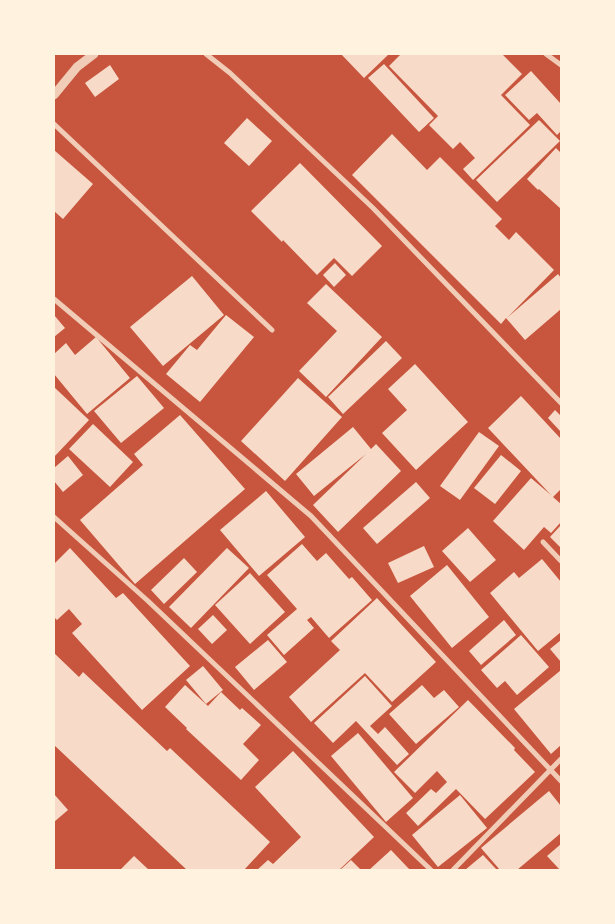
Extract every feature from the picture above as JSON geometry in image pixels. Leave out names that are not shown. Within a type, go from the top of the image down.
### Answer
[{"type":"street","points":[[54,95],[77,67],[94,54]]},
{"type":"street","points":[[206,54],[230,73],[373,208],[561,403]]},
{"type":"street","points":[[546,54],[561,65]]},
{"type":"street","points":[[54,124],[272,330]]},
{"type":"street","points":[[54,299],[311,516],[561,781]]},
{"type":"street","points":[[54,518],[155,608],[431,870]]},
{"type":"street","points":[[543,542],[561,561]]},
{"type":"street","points":[[453,870],[561,759]]},
{"type":"building","points":[[341,54],[389,54],[364,78]]},
{"type":"building","points":[[401,54],[502,54],[522,74],[501,95],[530,125],[473,180],[463,169],[475,158],[460,142],[453,149],[429,125],[438,116],[389,66]]},
{"type":"building","points":[[384,64],[434,118],[419,132],[368,78]]},
{"type":"building","points":[[110,65],[119,79],[95,97],[85,83]]},
{"type":"building","points":[[531,71],[561,104],[561,131],[557,135],[537,113],[529,120],[505,95]]},
{"type":"building","points":[[247,118],[272,141],[249,166],[224,143]]},
{"type":"building","points":[[539,120],[560,141],[497,202],[476,180]]},
{"type":"building","points":[[392,134],[427,170],[440,157],[502,219],[495,226],[509,240],[516,232],[554,270],[508,317],[558,274],[561,278],[561,309],[525,340],[506,318],[501,324],[352,175]]},
{"type":"building","points":[[556,148],[561,153],[561,209],[527,179]]},
{"type":"building","points":[[54,150],[93,184],[63,219],[54,211]]},
{"type":"building","points":[[300,163],[382,246],[352,276],[334,258],[317,275],[251,211]]},
{"type":"building","points":[[335,263],[346,275],[334,287],[323,275]]},
{"type":"building","points":[[192,276],[224,315],[163,366],[130,327]]},
{"type":"building","points":[[326,284],[382,337],[326,397],[299,371],[337,331],[307,303]]},
{"type":"building","points":[[54,315],[65,328],[54,337]]},
{"type":"building","points":[[226,315],[254,337],[200,402],[166,374],[190,345],[197,350]]},
{"type":"building","points":[[96,337],[130,378],[87,414],[54,374],[54,354],[66,343],[75,355]]},
{"type":"building","points":[[386,341],[402,358],[343,414],[328,397]]},
{"type":"building","points":[[415,364],[468,422],[416,470],[382,433],[407,410],[388,389]]},
{"type":"building","points":[[137,376],[164,408],[121,443],[94,411]]},
{"type":"building","points":[[298,378],[342,417],[285,481],[241,441]]},
{"type":"building","points":[[54,387],[89,420],[54,457]]},
{"type":"building","points":[[521,396],[561,439],[561,489],[553,497],[561,504],[561,522],[551,533],[544,527],[524,550],[493,521],[531,478],[551,495],[488,428]]},
{"type":"building","points":[[555,410],[561,416],[561,432],[548,418]]},
{"type":"building","points":[[180,415],[245,489],[135,584],[80,520],[143,465],[134,454]]},
{"type":"building","points":[[93,424],[133,462],[110,487],[69,449]]},
{"type":"building","points":[[353,427],[371,449],[376,444],[401,471],[338,532],[313,505],[366,454],[314,496],[296,474]]},
{"type":"building","points":[[479,432],[499,446],[460,500],[440,486]]},
{"type":"building","points":[[501,455],[521,471],[495,504],[474,488]]},
{"type":"building","points":[[68,456],[83,475],[63,492],[54,481],[54,468]]},
{"type":"building","points":[[416,482],[430,498],[377,544],[363,528]]},
{"type":"building","points":[[266,491],[305,537],[259,576],[220,530]]},
{"type":"building","points":[[561,525],[561,548],[550,537]]},
{"type":"building","points":[[468,528],[496,560],[470,582],[442,551]]},
{"type":"building","points":[[302,544],[317,561],[326,553],[349,579],[352,577],[372,600],[329,638],[311,617],[307,620],[314,628],[284,655],[267,635],[297,609],[267,575]]},
{"type":"building","points":[[424,546],[434,567],[398,583],[388,563]]},
{"type":"building","points":[[70,548],[116,598],[123,593],[190,666],[142,710],[72,633],[82,624],[69,609],[57,620],[54,617],[54,564]]},
{"type":"building","points":[[227,548],[249,568],[191,628],[169,607]]},
{"type":"building","points":[[184,558],[197,572],[164,604],[151,590]]},
{"type":"building","points":[[542,559],[561,582],[561,632],[538,651],[490,593],[514,572],[519,578]]},
{"type":"building","points":[[447,565],[489,617],[452,648],[410,596]]},
{"type":"building","points":[[250,573],[285,612],[250,644],[215,605]]},
{"type":"building","points":[[377,598],[436,662],[392,702],[365,673],[311,722],[289,697],[340,650],[331,641]]},
{"type":"building","points":[[213,615],[227,630],[212,644],[198,629]]},
{"type":"building","points":[[504,620],[516,635],[481,665],[469,651]]},
{"type":"building","points":[[521,635],[549,667],[517,695],[505,681],[497,688],[481,670]]},
{"type":"building","points":[[268,640],[287,662],[254,690],[235,667]]},
{"type":"building","points":[[561,640],[561,662],[550,649]]},
{"type":"building","points":[[54,653],[79,677],[83,672],[167,751],[170,748],[270,842],[244,870],[187,870],[54,745]]},
{"type":"building","points":[[203,666],[223,690],[206,704],[186,680]]},
{"type":"building","points":[[561,670],[561,745],[551,754],[514,709]]},
{"type":"building","points":[[365,676],[392,706],[370,726],[378,734],[385,727],[409,754],[397,765],[356,721],[333,743],[314,723]]},
{"type":"building","points":[[185,685],[208,706],[221,692],[240,710],[242,708],[261,725],[243,744],[259,760],[241,780],[165,707]]},
{"type":"building","points":[[422,685],[434,698],[444,690],[459,707],[416,744],[389,714]]},
{"type":"building","points":[[468,700],[515,748],[514,750],[535,772],[485,819],[456,789],[418,826],[406,813],[431,789],[436,793],[447,782],[437,771],[415,793],[394,772]]},
{"type":"building","points":[[358,733],[413,798],[386,822],[331,756]]},
{"type":"building","points":[[293,751],[374,837],[339,870],[257,870],[268,860],[273,864],[301,837],[255,787]]},
{"type":"building","points":[[549,791],[561,806],[561,833],[517,870],[500,870],[481,848]]},
{"type":"building","points":[[54,794],[68,810],[54,822]]},
{"type":"building","points":[[460,795],[487,828],[438,867],[412,835]]},
{"type":"building","points":[[561,844],[561,870],[560,870],[547,856]]},
{"type":"building","points":[[391,850],[410,870],[369,870]]},
{"type":"building","points":[[483,855],[497,870],[465,870]]},
{"type":"building","points":[[134,856],[149,870],[120,870]]},
{"type":"building","points":[[351,860],[361,870],[340,870]]}]
